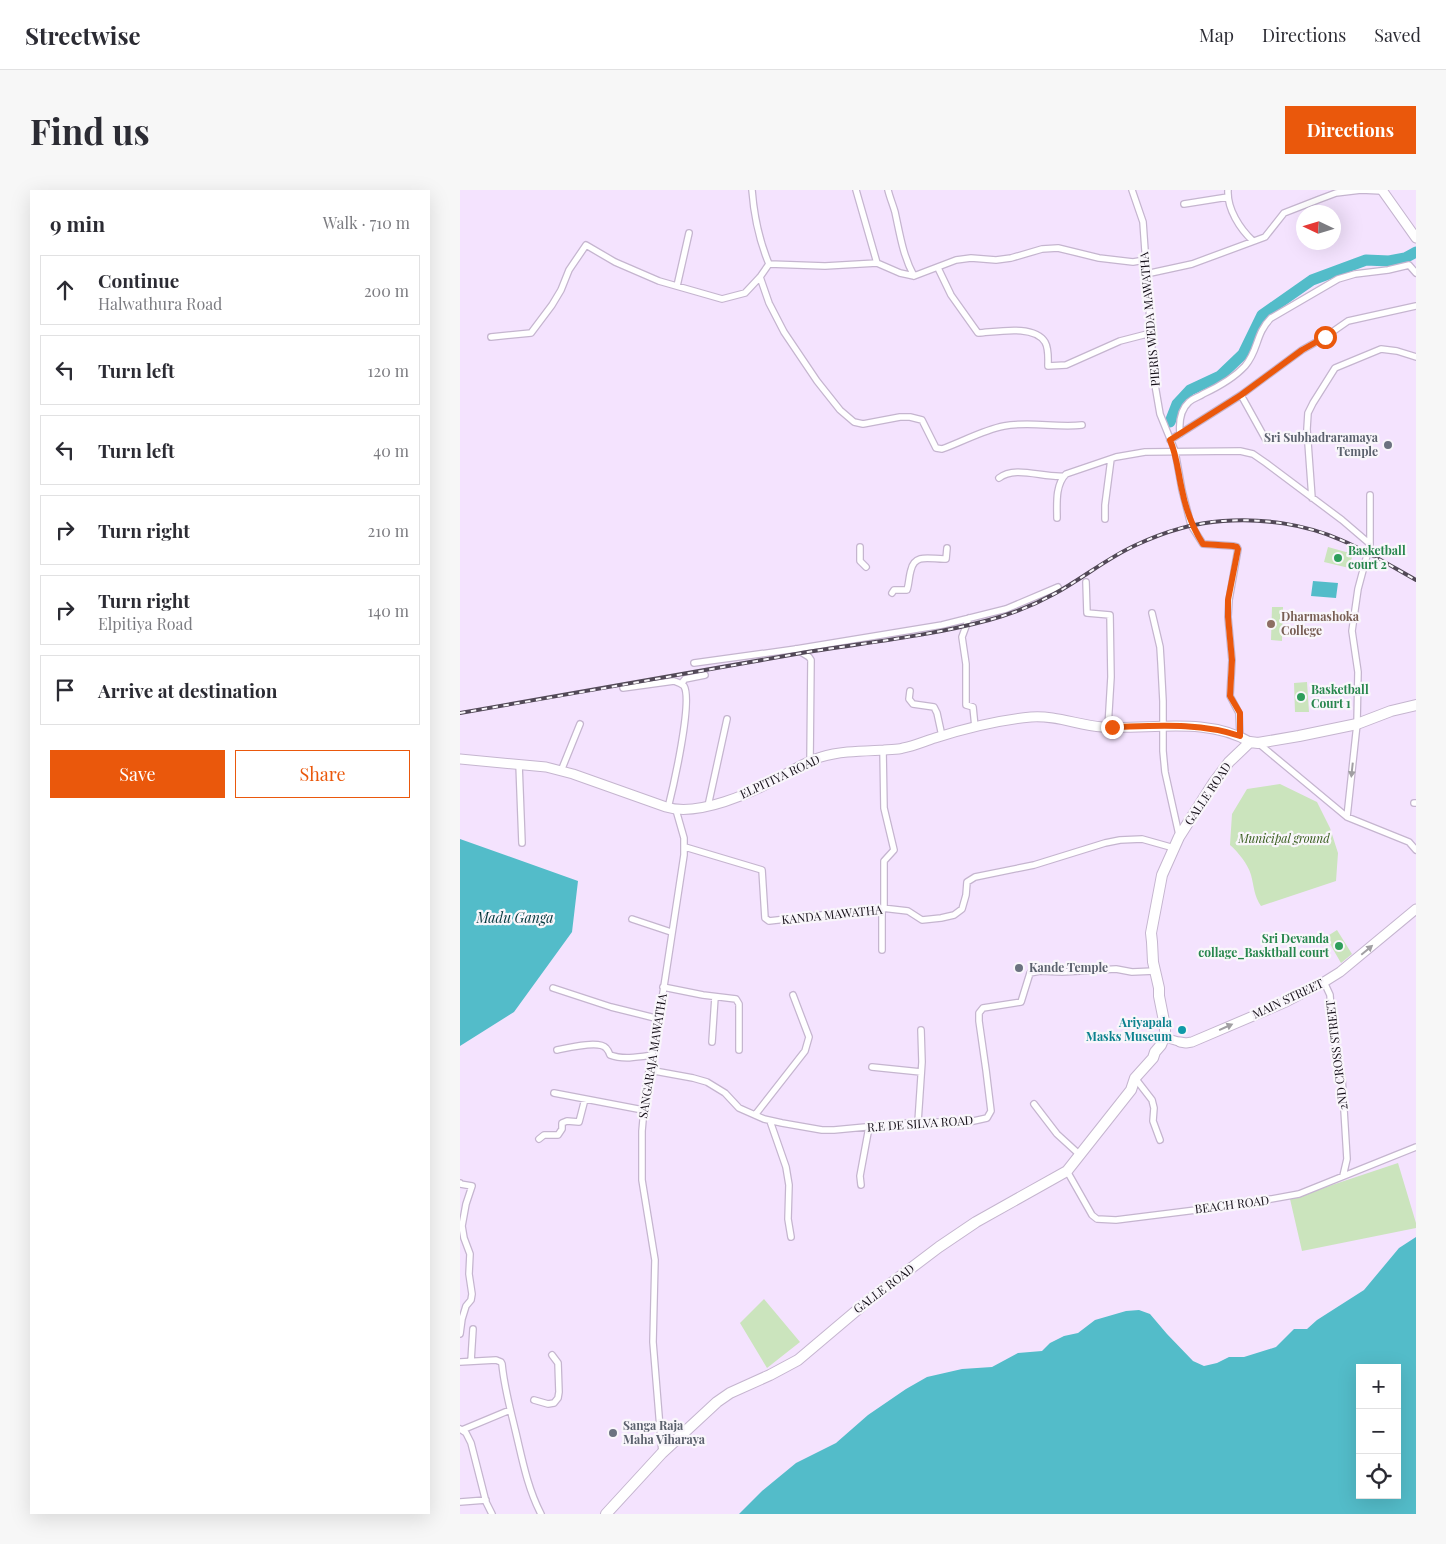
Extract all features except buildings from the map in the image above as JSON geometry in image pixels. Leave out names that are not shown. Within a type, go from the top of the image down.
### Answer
[{"type":"highway","points":[[1254,742],[1357,724],[1391,711],[1416,705]]},
{"type":"highway","name":"GALLE ROAD","points":[[606,1514],[662,1453],[717,1402],[730,1393],[798,1360],[869,1300],[939,1247],[976,1222],[1067,1171],[1131,1090],[1135,1078],[1153,1058],[1161,1045],[1165,1035],[1164,1021],[1155,971],[1152,933],[1162,875],[1179,837],[1229,762],[1254,742]]},
{"type":"highway","name":"GALLE ROAD","points":[[1153,1058],[1175,1040],[1163,995],[1159,988]]},
{"type":"main road","points":[[1382,190],[1416,238]]},
{"type":"main road","name":"ELPITIYA ROAD","points":[[460,759],[519,764],[561,771],[602,783],[672,809],[699,809],[761,787],[810,761],[843,752],[903,748],[975,728],[1032,717],[1052,718],[1079,724],[1108,727],[1163,726],[1215,729],[1254,742]]},
{"type":"main road","name":"MAIN STREET","points":[[1175,1040],[1186,1043],[1192,1042],[1286,1002],[1324,982],[1340,972],[1416,909]]},
{"type":"street","points":[[752,190],[755,216],[769,264]]},
{"type":"street","points":[[856,190],[877,263]]},
{"type":"street","points":[[888,190],[895,210],[901,243],[908,265],[914,276]]},
{"type":"street","name":"PIERIS WEDA MAWATHA","points":[[1132,190],[1143,222],[1154,379],[1160,414],[1175,451],[1191,525],[1203,544],[1233,546],[1238,549],[1228,600],[1228,617],[1232,660],[1230,696],[1240,713],[1240,736]]},
{"type":"street","points":[[1146,274],[1192,264],[1254,242],[1265,237],[1284,213],[1336,193],[1382,190]]},
{"type":"street","points":[[1184,204],[1228,193],[1232,212],[1254,242]]},
{"type":"street","points":[[677,286],[689,233]]},
{"type":"street","points":[[491,337],[531,333],[552,306],[569,270],[586,246],[615,262],[659,281],[722,299],[745,292],[760,277],[769,264]]},
{"type":"street","points":[[769,264],[825,266],[877,263],[900,273],[914,276],[956,260],[971,258],[996,260],[1011,258],[1042,249],[1058,248],[1099,258],[1133,262],[1145,260]]},
{"type":"street","points":[[1180,434],[1179,422],[1183,410],[1189,402],[1230,379],[1245,366],[1253,356],[1264,326],[1272,318],[1338,279],[1355,274],[1409,265],[1416,272]]},
{"type":"street","points":[[938,268],[946,284],[978,333],[1017,330],[1036,335],[1044,341],[1048,349],[1048,366],[1066,365],[1120,341],[1151,333]]},
{"type":"street","points":[[760,277],[773,311],[798,354],[840,410],[854,422],[863,424],[906,417],[922,420],[927,426],[936,448],[942,449],[1004,426],[1027,424],[1082,425]]},
{"type":"street","points":[[1170,440],[1241,395],[1302,350],[1325,337],[1348,320],[1416,306]]},
{"type":"street","points":[[1312,498],[1307,429],[1308,413],[1335,368],[1381,349],[1397,351],[1416,357]]},
{"type":"street","points":[[1241,395],[1266,440]]},
{"type":"street","points":[[999,478],[1009,472],[1064,476],[1111,459],[1145,452],[1240,451],[1253,454],[1370,544]]},
{"type":"street","points":[[1105,519],[1111,459]]},
{"type":"street","points":[[1057,518],[1059,485],[1064,476]]},
{"type":"street","points":[[1346,817],[1357,724],[1358,672],[1352,631],[1358,589],[1370,544],[1370,495]]},
{"type":"street","points":[[860,547],[860,561],[866,567]]},
{"type":"street","points":[[892,593],[894,590],[907,590],[911,568],[916,560],[922,558],[946,559],[947,548]]},
{"type":"street","points":[[1086,582],[1087,613],[1110,615],[1111,677],[1108,727]]},
{"type":"street","points":[[694,663],[796,649],[942,625],[1006,609],[1058,587]]},
{"type":"street","points":[[1152,613],[1160,647],[1163,700],[1162,751],[1179,837]]},
{"type":"street","points":[[968,618],[963,631],[962,643],[966,664],[966,705],[973,707],[975,728]]},
{"type":"street","points":[[796,649],[811,660],[810,761]]},
{"type":"street","points":[[681,684],[685,679],[705,675]]},
{"type":"street","points":[[623,688],[674,681],[685,687],[685,718],[672,809]]},
{"type":"street","points":[[910,691],[909,699],[913,704],[934,707],[942,736]]},
{"type":"street","points":[[708,806],[727,719]]},
{"type":"street","points":[[561,771],[580,724]]},
{"type":"street","points":[[1254,742],[1346,817],[1409,842],[1416,850]]},
{"type":"street","points":[[882,950],[884,861],[894,850],[884,808],[883,750]]},
{"type":"street","points":[[519,764],[522,843]]},
{"type":"street","name":"SANGARAJA MAWATHA","points":[[662,1453],[653,1360],[655,1260],[642,1180],[643,1110],[685,848],[672,809]]},
{"type":"street","name":"KANDA MAWATHA","points":[[685,848],[762,870],[765,918],[769,921],[883,908],[908,911],[922,920],[941,918],[954,915],[962,909],[967,882],[975,877],[1034,865],[1120,840],[1142,839],[1174,848]]},
{"type":"street","points":[[632,919],[672,932]]},
{"type":"street","name":"R.E DE SILVA ROAD","points":[[649,1070],[707,1082],[725,1093],[739,1108],[770,1121],[822,1130],[918,1122],[969,1122],[983,1120],[991,1111],[980,1032],[980,1013],[983,1008],[1021,1002],[1030,973],[1040,971],[1155,971]]},
{"type":"street","name":"2ND CROSS STREET","points":[[1324,982],[1330,995],[1332,1028],[1342,1077],[1347,1159],[1343,1176]]},
{"type":"street","points":[[664,986],[703,996],[736,999],[739,1004],[739,1050]]},
{"type":"street","points":[[553,988],[611,1008],[659,1019]]},
{"type":"street","points":[[755,1115],[805,1051],[808,1037],[794,995]]},
{"type":"street","points":[[712,1042],[715,997]]},
{"type":"street","points":[[918,1122],[921,1030]]},
{"type":"street","points":[[557,1050],[602,1045],[607,1048],[610,1055],[617,1057],[632,1058],[652,1055]]},
{"type":"street","points":[[872,1067],[921,1072]]},
{"type":"street","points":[[1135,1078],[1152,1100],[1154,1108],[1153,1121],[1160,1140]]},
{"type":"street","points":[[554,1092],[643,1110]]},
{"type":"street","points":[[538,1139],[544,1135],[558,1136],[562,1130],[562,1122],[579,1122],[584,1099]]},
{"type":"street","points":[[1034,1104],[1057,1134],[1080,1155]]},
{"type":"street","points":[[770,1121],[786,1167],[789,1185],[788,1220],[791,1237]]},
{"type":"street","points":[[861,1185],[860,1176],[869,1127]]},
{"type":"street","name":"BEACH ROAD","points":[[1067,1171],[1092,1215],[1097,1219],[1105,1221],[1270,1200],[1299,1194],[1416,1148]]},
{"type":"street","points":[[1347,1159],[1358,1171]]},
{"type":"street","points":[[460,1180],[460,1184],[472,1186],[466,1204],[462,1232],[470,1254],[469,1274],[472,1300],[466,1306],[460,1334]]},
{"type":"street","points":[[471,1361],[473,1329]]},
{"type":"street","points":[[534,1400],[548,1404],[554,1403],[558,1398],[558,1363],[552,1355]]},
{"type":"street","points":[[460,1362],[496,1360],[500,1362],[527,1479],[541,1514]]},
{"type":"street","points":[[461,1430],[510,1410]]},
{"type":"street","points":[[461,1430],[466,1433],[472,1443],[486,1500],[492,1514]]},
{"type":"street","points":[[460,1502],[486,1500]]},
{"type":"green space","name":"Basketball court 2","points":[[1328,547],[1353,554],[1349,568],[1324,562]]},
{"type":"green space","points":[[1272,607],[1283,607],[1282,641],[1271,640]]},
{"type":"green space","name":"Basketball Court 1","points":[[1307,682],[1309,712],[1295,712],[1294,683]]},
{"type":"green space","name":"Municipal ground","points":[[1280,784],[1317,802],[1330,828],[1338,853],[1336,881],[1261,906],[1248,867],[1230,845],[1232,814],[1247,789]]},
{"type":"green space","name":"Sri Devanda collage_Basktball court","points":[[1337,930],[1352,954],[1341,963],[1326,937]]},
{"type":"green space","points":[[1398,1163],[1416,1228],[1302,1251],[1290,1199]]},
{"type":"green space","points":[[764,1299],[800,1342],[767,1368],[740,1323]]},
{"type":"water","name":"Dharmashoka College","points":[[1313,581],[1338,583],[1336,598],[1311,596]]},
{"type":"water","name":"Madu Ganga","points":[[460,839],[578,881],[572,932],[514,1012],[460,1046]]},
{"type":"water","points":[[1416,1237],[1416,1514],[739,1514],[762,1491],[796,1463],[836,1443],[868,1415],[927,1377],[962,1369],[992,1367],[1018,1353],[1042,1351],[1050,1343],[1064,1336],[1078,1333],[1095,1320],[1126,1311],[1139,1310],[1150,1314],[1193,1361],[1204,1366],[1217,1363],[1229,1357],[1244,1357],[1276,1347],[1294,1329],[1307,1329],[1317,1320],[1364,1290],[1399,1248]]},
{"type":"waterway","points":[[1170,422],[1177,404],[1190,390],[1220,376],[1243,354],[1262,315],[1312,280],[1366,260],[1389,261],[1405,258],[1416,252]]},
{"type":"railway","points":[[460,713],[796,654],[917,635],[989,620],[1014,612],[1046,598],[1125,550],[1147,540],[1178,529],[1212,522],[1238,520],[1268,521],[1313,530],[1327,534],[1360,549],[1416,580]]},
{"type":"place","name":"Sri Subhadraramaya Temple","points":[[1388,445]]},
{"type":"place","name":"Basketball court 2","points":[[1338,558]]},
{"type":"place","name":"Dharmashoka College","points":[[1271,624]]},
{"type":"place","name":"Basketball Court 1","points":[[1301,697]]},
{"type":"place","name":"Sri Devanda collage_Basktball court","points":[[1339,946]]},
{"type":"place","name":"Kande Temple","points":[[1019,968]]},
{"type":"place","name":"Ariyapala Masks Museum","points":[[1182,1030]]},
{"type":"place","name":"Sanga Raja Maha Viharaya","points":[[613,1433]]},
{"type":"route","points":[[1112,727],[1182,726],[1215,729],[1240,736],[1240,713],[1230,696],[1232,660],[1228,617],[1228,600],[1238,549],[1237,547],[1220,544],[1203,544],[1191,525],[1175,451],[1170,440],[1241,395],[1302,350],[1325,337]]}]
